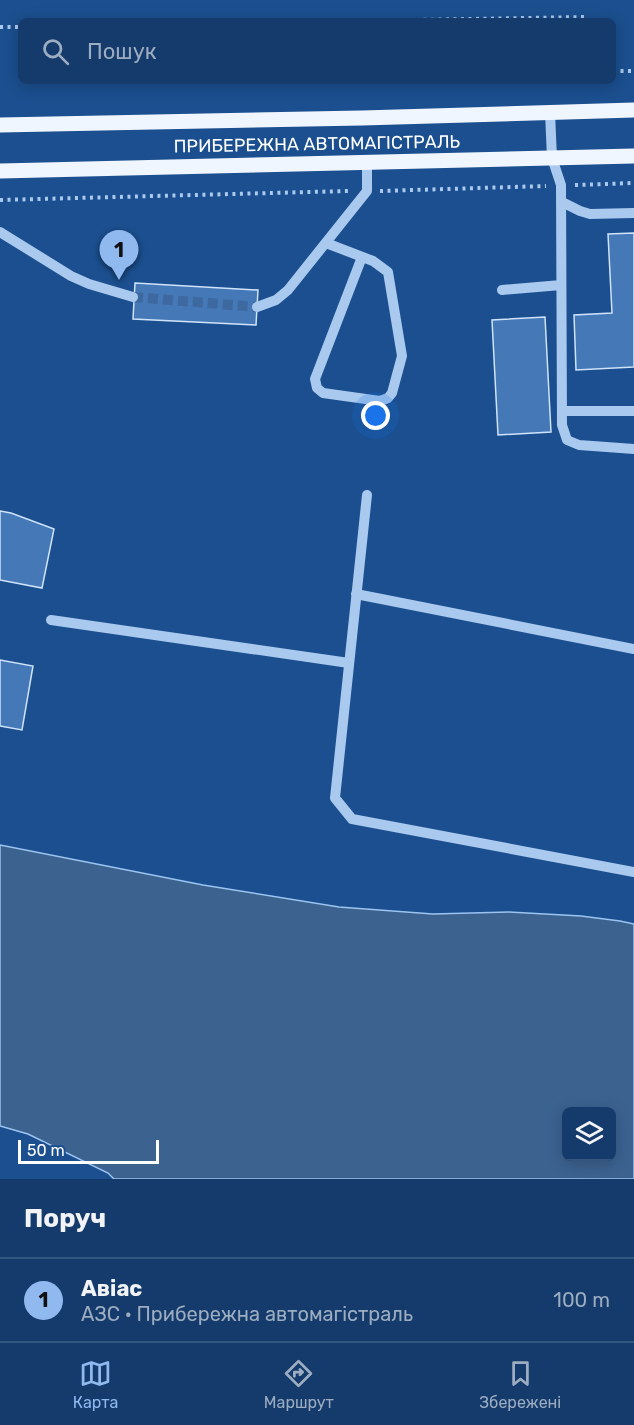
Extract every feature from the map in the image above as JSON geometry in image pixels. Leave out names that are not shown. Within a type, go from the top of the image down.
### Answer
[{"type":"main road","name":"ПРИБЕРЕЖНА АВТОМАГІСТРАЛЬ","points":[[0,124],[362,118],[634,110]]},
{"type":"main road","name":"ПРИБЕРЕЖНА АВТОМАГІСТРАЛЬ","points":[[0,171],[634,156]]},
{"type":"lane","points":[[550,112],[552,158],[561,185],[562,202],[562,425],[567,440],[579,445],[634,449]]},
{"type":"lane","points":[[257,307],[276,300],[288,290],[367,191],[367,162]]},
{"type":"lane","points":[[562,202],[590,214],[634,213]]},
{"type":"lane","points":[[0,232],[71,276],[89,284],[133,297]]},
{"type":"lane","points":[[326,243],[373,261],[388,272],[402,356],[392,393],[388,398],[380,401],[323,393],[317,388],[315,379],[362,257]]},
{"type":"lane","points":[[502,290],[561,285]]},
{"type":"lane","points":[[562,411],[634,411]]},
{"type":"lane","points":[[367,495],[335,798],[352,819],[634,872]]},
{"type":"lane","points":[[356,594],[634,649]]},
{"type":"lane","points":[[51,620],[349,663]]},
{"type":"path","points":[[527,18],[584,18]]},
{"type":"path","points":[[0,27],[18,27]]},
{"type":"path","points":[[616,71],[634,71]]},
{"type":"path","points":[[0,200],[634,183]]},
{"type":"water","points":[[0,845],[203,885],[339,907],[433,914],[509,912],[581,916],[634,924],[634,1179],[114,1179],[108,1173],[28,1134],[0,1126]]},
{"type":"building","points":[[634,233],[634,367],[576,370],[574,315],[612,313],[608,234]]},
{"type":"building","points":[[135,283],[258,290],[256,325],[133,319]]},
{"type":"building","points":[[545,317],[551,432],[498,435],[492,320]]},
{"type":"building","points":[[0,511],[54,529],[42,588],[0,580]]},
{"type":"building","points":[[0,660],[33,666],[22,730],[0,726]]},
{"type":"tunnel","points":[[133,297],[257,307]]},
{"type":"place","name":"Авіас","points":[[119,280]]}]
